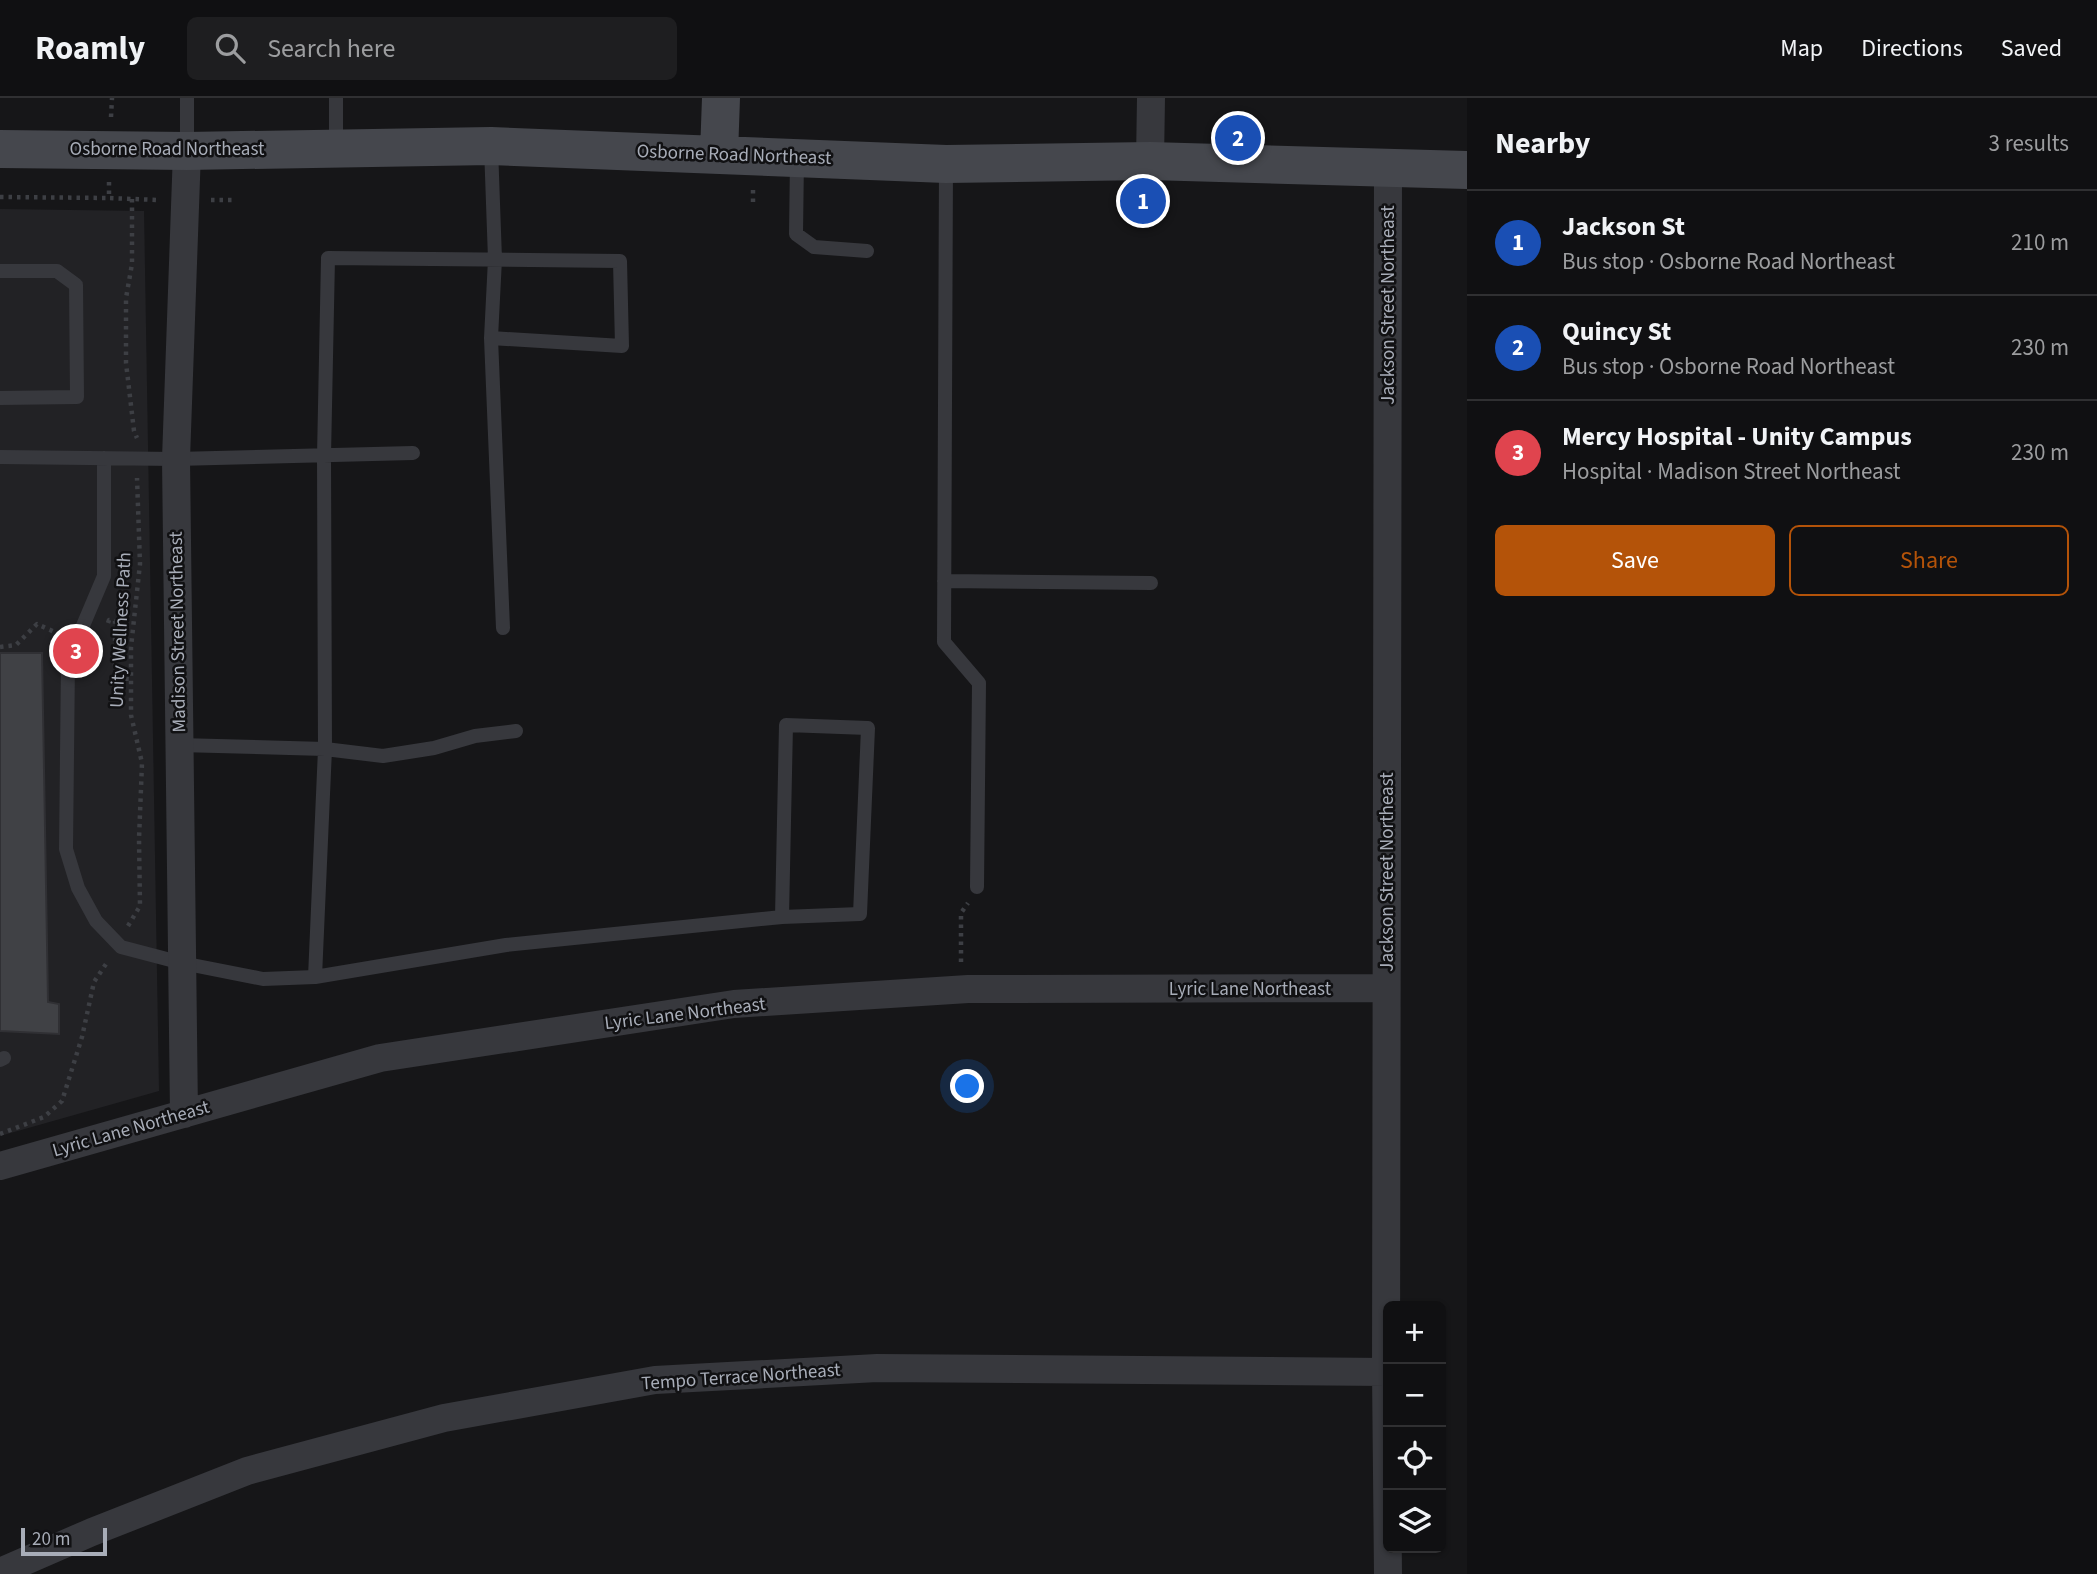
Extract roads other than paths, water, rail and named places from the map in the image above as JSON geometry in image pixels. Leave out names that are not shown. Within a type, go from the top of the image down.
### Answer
[{"type":"street","points":[[719,154],[721,98]]},
{"type":"street","points":[[1150,161],[1151,98]]},
{"type":"street","name":"Osborne Road Northeast","points":[[0,149],[187,151],[491,146],[946,164],[1150,161],[1388,170],[1467,170]]},
{"type":"street","name":"Madison Street Northeast","points":[[184,1114],[176,459],[187,151]]},
{"type":"street","name":"Jackson Street Northeast","points":[[1386,1364],[1388,170]]},
{"type":"street","name":"Lyric Lane Northeast","points":[[0,1166],[380,1058],[734,1004],[961,990],[1386,988]]},
{"type":"street","name":"Tempo Terrace Northeast","points":[[0,1572],[92,1532],[247,1471],[443,1418],[655,1380],[877,1368],[1383,1372]]},
{"type":"street","name":"Jackson Street Northeast","points":[[1387,1427],[1388,1574]]},
{"type":"lane","points":[[187,98],[187,151]]},
{"type":"lane","points":[[336,98],[336,147]]},
{"type":"lane","points":[[491,146],[495,259],[491,338],[503,628]]},
{"type":"lane","points":[[797,158],[796,234],[814,247],[867,251]]},
{"type":"lane","points":[[946,164],[944,642],[979,682],[977,887]]},
{"type":"lane","points":[[315,977],[325,749],[324,456],[328,258],[620,261],[622,346],[491,338]]},
{"type":"lane","points":[[0,271],[57,271],[76,285],[77,397],[0,398]]},
{"type":"lane","points":[[0,457],[176,459],[413,453]]},
{"type":"lane","points":[[104,458],[104,576],[68,661],[66,849],[78,888],[96,921],[121,947],[182,963],[263,979],[315,977],[506,945],[782,917],[860,914],[868,728],[786,724],[782,917]]},
{"type":"lane","points":[[944,581],[1151,583]]},
{"type":"lane","points":[[180,745],[325,749],[383,756],[434,748],[475,736],[516,731]]},
{"type":"place","name":"Quincy St","points":[[1238,138]]},
{"type":"place","name":"Jackson St","points":[[1143,201]]},
{"type":"place","name":"Mercy Hospital - Unity Campus","points":[[76,651]]}]
